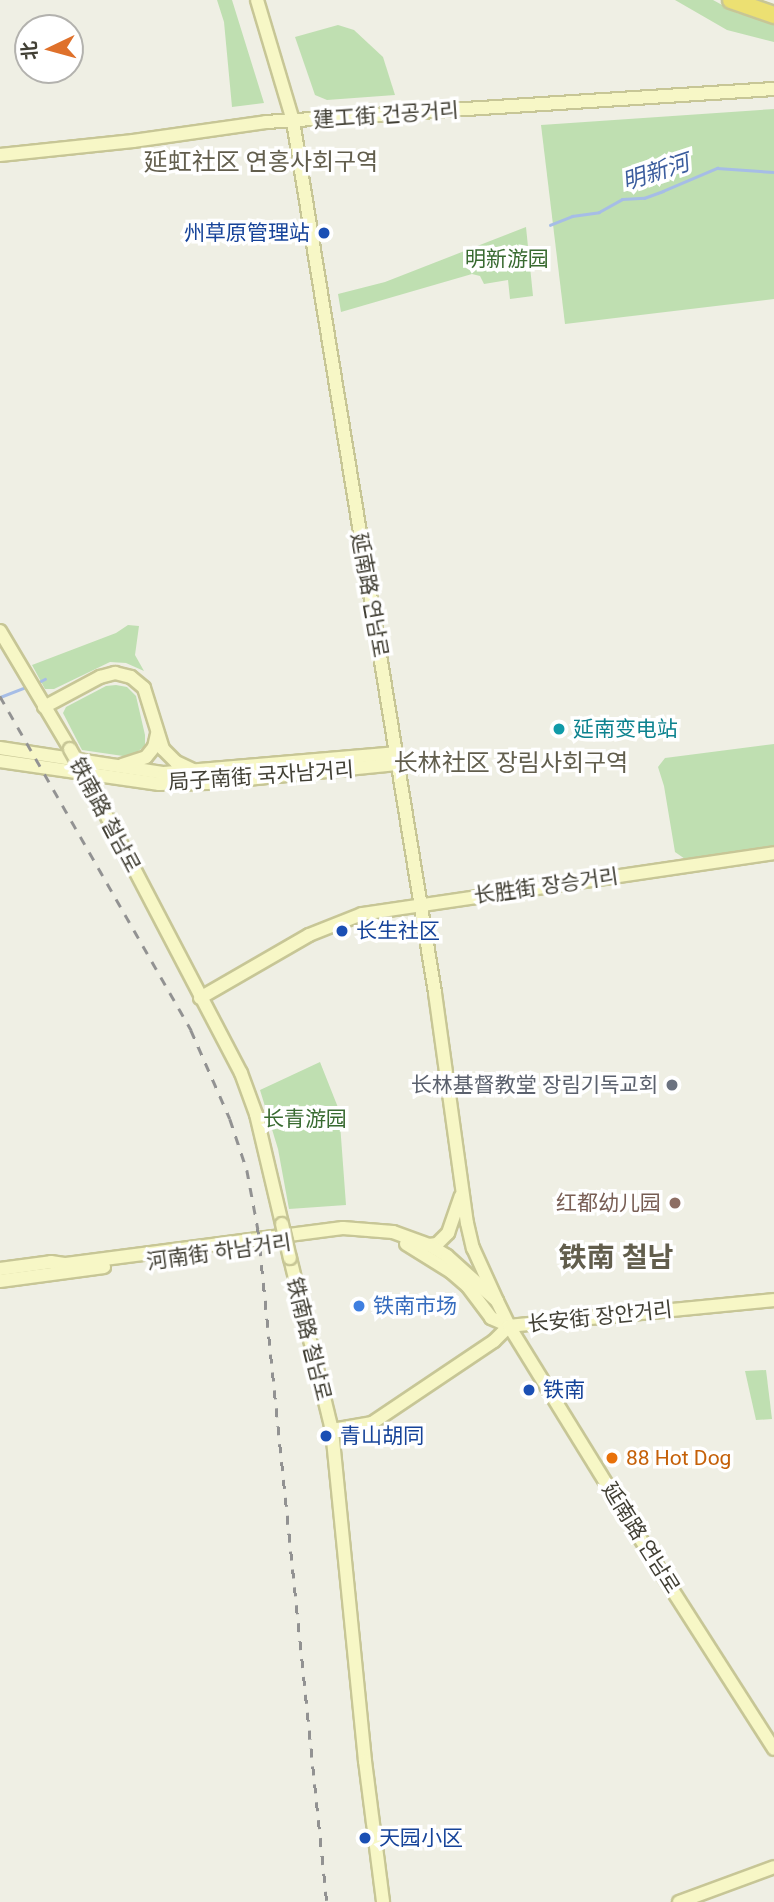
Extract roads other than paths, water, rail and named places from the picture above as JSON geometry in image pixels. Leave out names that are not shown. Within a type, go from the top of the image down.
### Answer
[{"type":"highway","points":[[731,0],[774,15]]},
{"type":"highway","points":[[756,0],[774,4]]},
{"type":"main road","name":"延南路 연남로","points":[[257,0],[292,121],[418,904],[435,993],[462,1193],[473,1248],[509,1326],[774,1749]]},
{"type":"main road","name":"建工街 건공거리","points":[[0,155],[292,121],[774,89]]},
{"type":"main road","name":"铁南路 철남로","points":[[0,631],[93,790],[241,1073],[248,1094],[332,1430],[365,1761],[383,1902]]},
{"type":"main road","points":[[41,702],[100,677],[122,674],[144,688],[157,733],[169,756],[196,771]]},
{"type":"main road","points":[[114,767],[146,757],[154,747],[157,733]]},
{"type":"main road","name":"局子南街 국자남거리","points":[[0,748],[150,772],[396,759]]},
{"type":"main road","name":"局子南街 국자남거리","points":[[0,761],[159,784],[207,783],[396,759]]},
{"type":"main road","name":"长胜街 장승거리","points":[[200,998],[339,921],[418,904],[774,853]]},
{"type":"main road","points":[[429,1245],[437,1244],[447,1233],[462,1193]]},
{"type":"main road","name":"河南街 하남거리","points":[[0,1269],[51,1262],[66,1264],[343,1228],[381,1230],[429,1245]]},
{"type":"main road","name":"河南街 하남거리","points":[[0,1282],[345,1236],[390,1240],[409,1245],[433,1259]]},
{"type":"main road","name":"延南路 연남로","points":[[429,1245],[464,1268],[496,1301]]},
{"type":"main road","name":"延南路 연남로","points":[[433,1259],[468,1287],[491,1318],[509,1326]]},
{"type":"main road","name":"长安街 장안거리","points":[[332,1430],[372,1423],[494,1341],[509,1326],[774,1300]]},
{"type":"main road","points":[[679,1902],[774,1867]]},
{"type":"waterway","name":"明新河","points":[[550,225],[572,216],[599,212],[622,199],[644,198],[717,168],[774,172]]},
{"type":"waterway","name":"明新河","points":[[35,684],[45,679]]},
{"type":"waterway","name":"明新河","points":[[0,697],[29,686]]},
{"type":"railway","points":[[0,696],[191,1030],[230,1119],[247,1170],[258,1229],[327,1902]]},
{"type":"place","name":"州草原管理站","points":[[324,233]]},
{"type":"place","name":"延南变电站","points":[[559,729]]},
{"type":"place","name":"长生社区","points":[[342,931]]},
{"type":"place","name":"长林基督教堂 장림기독교회","points":[[672,1085]]},
{"type":"place","name":"红都幼儿园","points":[[675,1203]]},
{"type":"place","name":"铁南市场","points":[[359,1306]]},
{"type":"place","name":"铁南","points":[[529,1390]]},
{"type":"place","name":"青山胡同","points":[[326,1436]]},
{"type":"place","name":"88 Hot Dog","points":[[612,1458]]},
{"type":"place","name":"天园小区","points":[[365,1838]]},
{"type":"district","name":"延虹社区 연홍사회구역","points":[[261,163]]},
{"type":"district","name":"长林社区 장림사회구역","points":[[511,764]]},
{"type":"district","name":"铁南 철남","points":[[616,1258]]},
{"type":"park label","name":"明新游园","points":[[507,259]]},
{"type":"park label","name":"长青游园","points":[[305,1119]]}]
